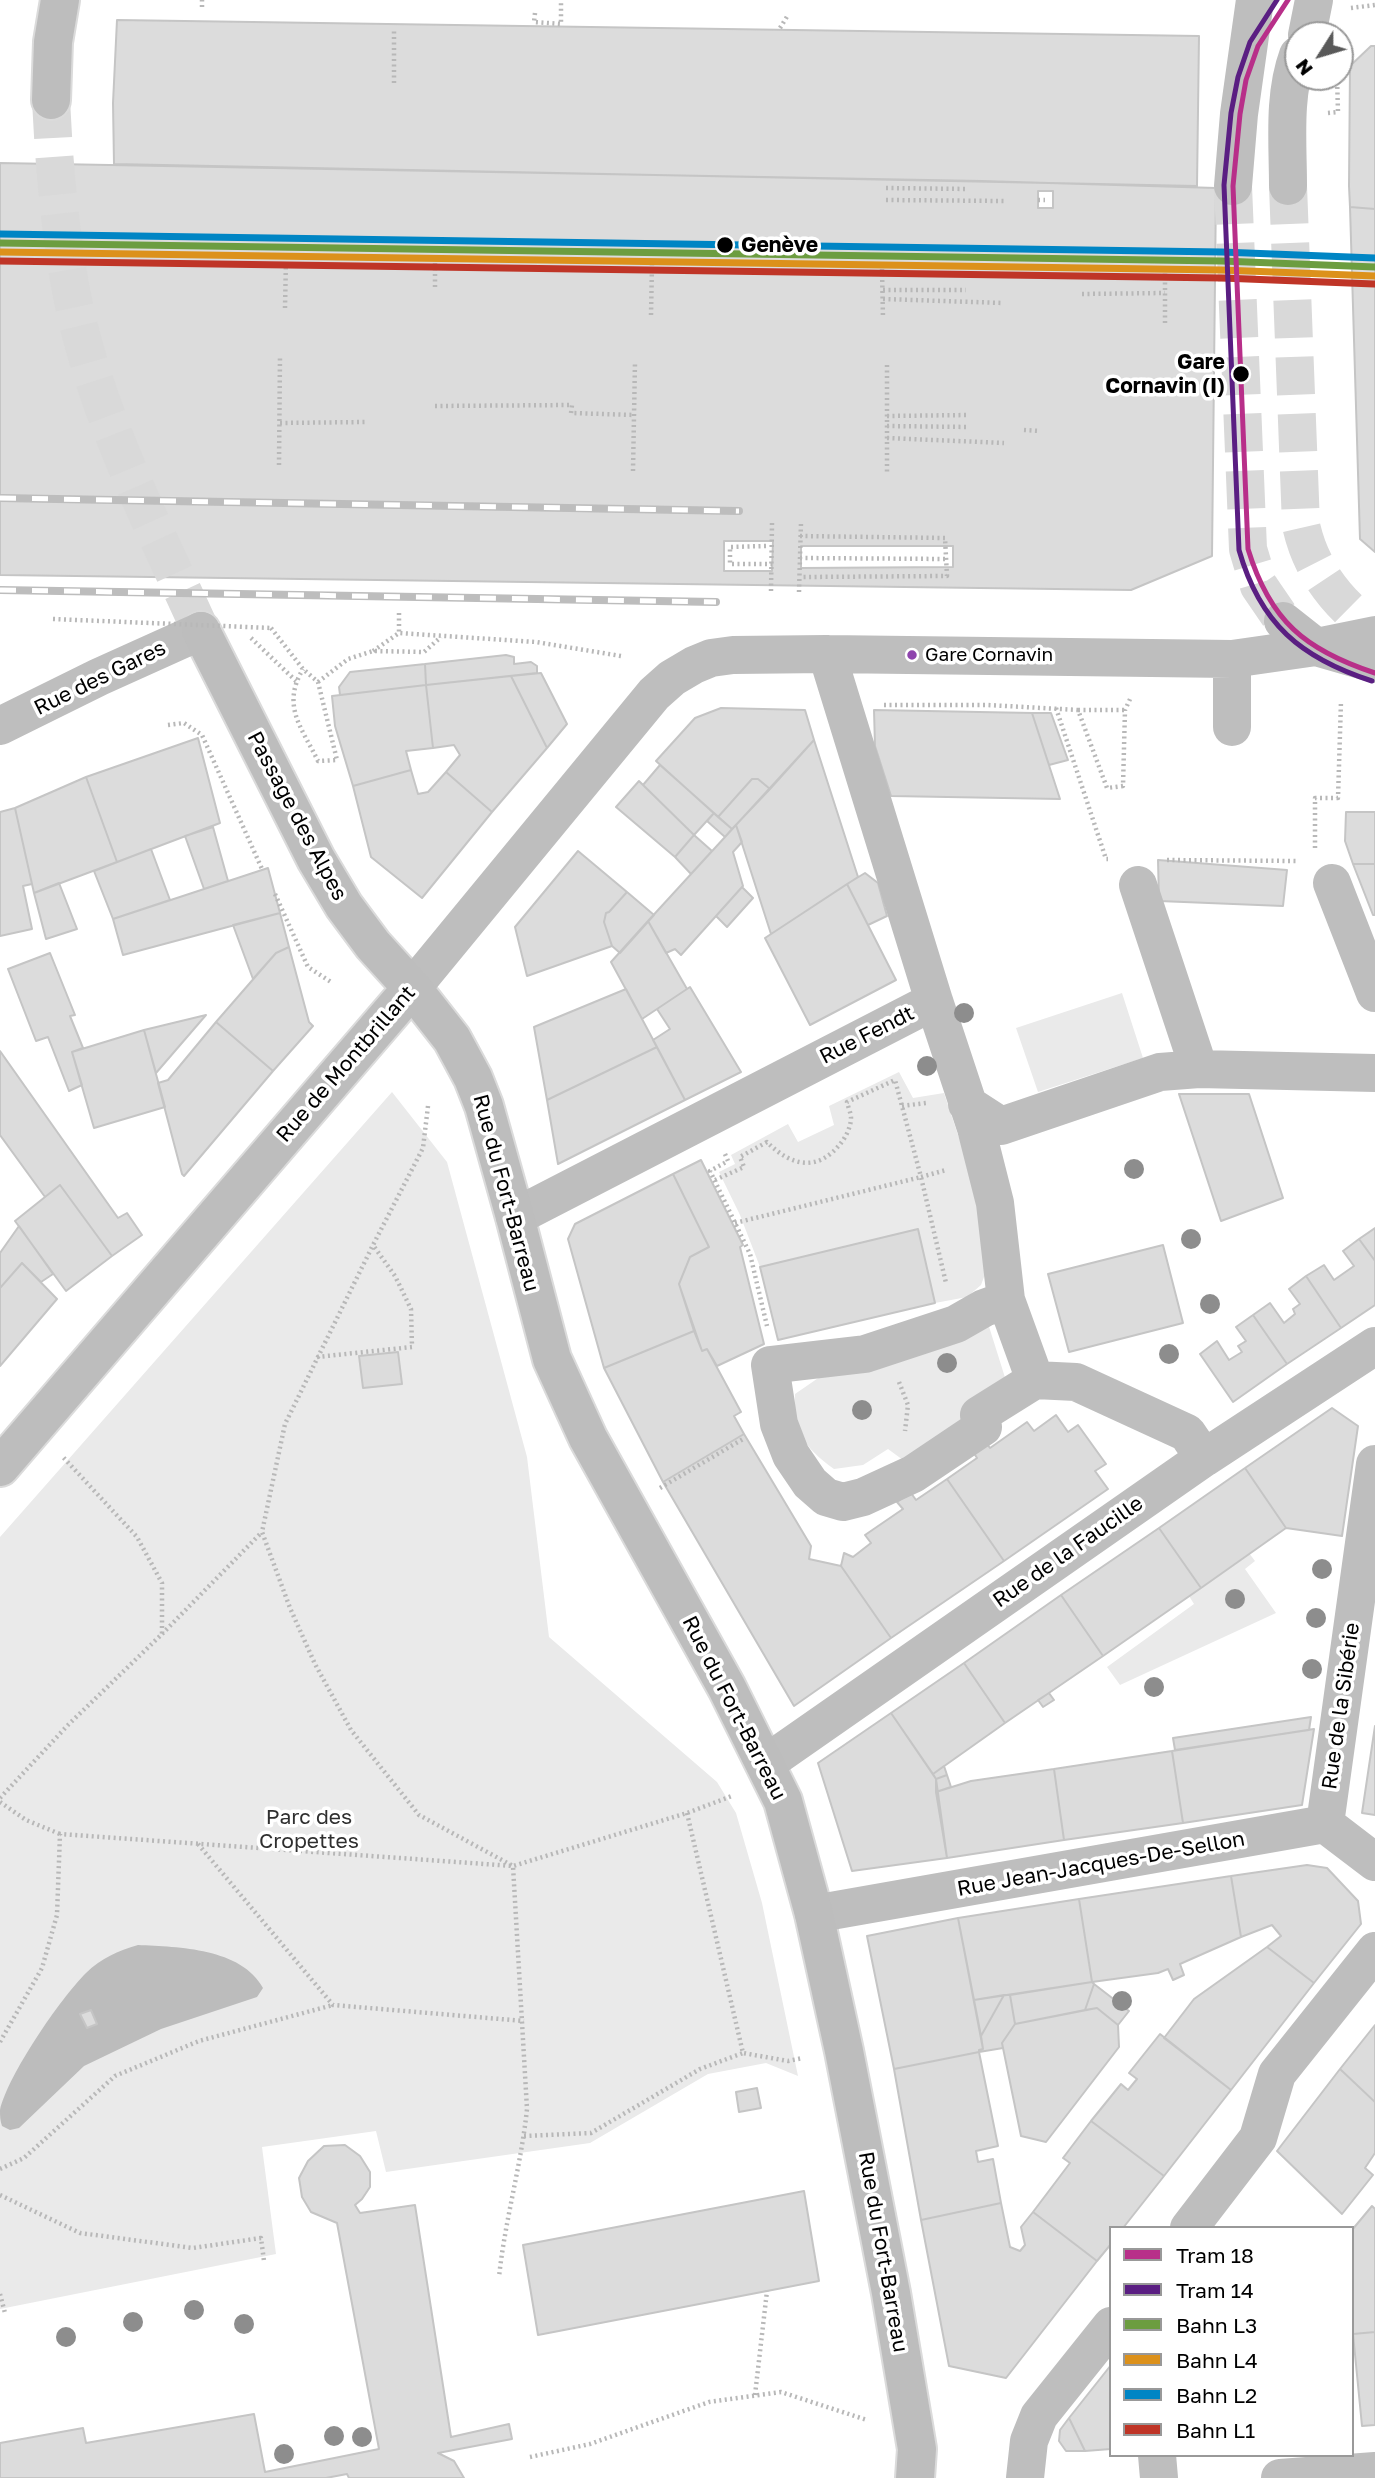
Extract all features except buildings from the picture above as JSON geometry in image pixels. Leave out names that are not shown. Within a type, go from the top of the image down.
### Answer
[{"type":"main road","points":[[51,100],[53,42],[60,0]]},
{"type":"main road","name":"Passage des Alpes","points":[[201,631],[316,859],[373,945],[412,988]]},
{"type":"main road","name":"Rue du Fort-Barreau","points":[[412,988],[452,1039],[473,1078],[484,1106],[552,1359],[588,1438],[682,1606],[783,1801],[814,1914],[867,2162],[918,2449],[915,2478]]},
{"type":"main road","name":"Rue de Montbrillant","points":[[0,1467],[412,988]]},
{"type":"street","points":[[1233,186],[1239,114],[1255,0]]},
{"type":"street","points":[[1310,21],[1314,0]]},
{"type":"street","points":[[1288,186],[1290,91]]},
{"type":"street","points":[[1283,621],[1316,647],[1375,664]]},
{"type":"street","name":"Rue de Montbrillant","points":[[412,988],[654,694],[672,678],[711,658],[733,655],[827,654],[1232,659],[1316,647],[1369,627]]},
{"type":"street","name":"Rue des Gares","points":[[0,726],[201,631]]},
{"type":"street","name":"Rue Fendt","points":[[515,1217],[934,1001],[827,654]]},
{"type":"street","points":[[1232,659],[1232,727]]},
{"type":"street","points":[[1317,865],[1375,993]]},
{"type":"street","points":[[1138,872],[1199,1069]]},
{"type":"street","points":[[934,1001],[972,1116],[995,1203],[1006,1300],[1035,1380]]},
{"type":"street","points":[[972,1116],[1001,1126],[1160,1072],[1199,1069],[1375,1073]]},
{"type":"street","points":[[1006,1300],[984,1308],[956,1324],[865,1354],[770,1365],[779,1424],[791,1455],[810,1483],[825,1497],[843,1502],[863,1497],[913,1474],[983,1427],[979,1415],[1035,1380],[1076,1382],[1100,1393],[1186,1433],[1203,1458]]},
{"type":"street","name":"Rue de la Faucille","points":[[765,1764],[1203,1458],[1375,1346]]},
{"type":"street","name":"Rue de la Sibérie","points":[[1325,1824],[1375,1464]]},
{"type":"street","points":[[1325,1824],[1375,1862]]},
{"type":"street","name":"Rue Jean-Jacques-De-Sellon","points":[[814,1914],[1325,1824]]},
{"type":"street","points":[[1191,2226],[1258,2138],[1278,2074],[1375,1951]]},
{"type":"street","points":[[1026,2478],[1029,2441],[1039,2416],[1109,2328]]},
{"type":"street","points":[[1157,2457],[1160,2478]]},
{"type":"street","points":[[1280,2478],[1375,2470]]},
{"type":"path","points":[[202,0],[202,7]]},
{"type":"path","points":[[535,13],[534,22],[561,24],[561,0]]},
{"type":"path","points":[[1370,0],[1375,3]]},
{"type":"path","points":[[780,28],[788,15]]},
{"type":"path","points":[[394,28],[394,83]]},
{"type":"path","points":[[1325,113],[1338,112],[1337,91]]},
{"type":"path","points":[[886,188],[968,189]]},
{"type":"path","points":[[1038,200],[1045,200]]},
{"type":"path","points":[[886,201],[1004,201]]},
{"type":"path","points":[[285,308],[286,258]]},
{"type":"path","points":[[435,261],[435,287]]},
{"type":"path","points":[[651,315],[652,265]]},
{"type":"path","points":[[882,268],[883,318]]},
{"type":"path","points":[[1165,273],[1165,323]]},
{"type":"path","points":[[883,290],[966,290]]},
{"type":"path","points":[[1082,294],[1165,293]]},
{"type":"path","points":[[883,299],[1003,303]]},
{"type":"path","points":[[279,465],[280,355]]},
{"type":"path","points":[[633,471],[635,362]]},
{"type":"path","points":[[887,365],[887,475]]},
{"type":"path","points":[[435,405],[572,405],[571,413],[634,415]]},
{"type":"path","points":[[887,416],[969,415]]},
{"type":"path","points":[[279,423],[366,422]]},
{"type":"path","points":[[887,426],[969,427]]},
{"type":"path","points":[[1024,430],[1040,431],[1033,431]]},
{"type":"path","points":[[887,438],[1004,443]]},
{"type":"path","points":[[771,592],[772,523]]},
{"type":"path","points":[[799,592],[801,523]]},
{"type":"path","points":[[800,536],[945,538],[947,576],[802,577]]},
{"type":"path","points":[[766,546],[730,547],[730,564],[772,564]]},
{"type":"path","points":[[800,558],[946,559]]},
{"type":"path","points":[[399,612],[399,633]]},
{"type":"path","points":[[52,619],[271,628],[303,669],[318,682],[337,760],[318,761],[292,707],[296,681],[303,669]]},
{"type":"path","points":[[318,682],[348,659],[373,651],[399,633],[536,642],[621,656]]},
{"type":"path","points":[[373,651],[424,652],[441,637]]},
{"type":"path","points":[[263,649],[296,681]]},
{"type":"path","points":[[1079,710],[1107,788],[1124,786],[1125,710],[1132,697]]},
{"type":"path","points":[[1056,708],[1106,859],[1138,872],[1317,865],[1315,798],[1338,798],[1341,701]]},
{"type":"path","points":[[878,705],[1125,710]]},
{"type":"path","points":[[168,725],[184,723],[202,735],[262,869]]},
{"type":"path","points":[[275,894],[308,967],[331,982]]},
{"type":"path","points":[[715,1180],[744,1167],[740,1157],[767,1142],[779,1155],[796,1162],[814,1163],[831,1155],[845,1138],[851,1119],[847,1102],[895,1080],[956,1324]]},
{"type":"path","points":[[902,1106],[929,1102]]},
{"type":"path","points":[[428,1105],[423,1148],[285,1424],[262,1532],[290,1608],[315,1664],[351,1730],[418,1815],[513,1866]]},
{"type":"path","points":[[728,1161],[710,1171],[750,1254],[770,1341],[770,1365]]},
{"type":"path","points":[[735,1223],[947,1170]]},
{"type":"path","points":[[317,1357],[412,1347],[411,1309],[395,1276],[373,1245]]},
{"type":"path","points":[[865,1354],[886,1366],[901,1384],[908,1405],[905,1431],[899,1441]]},
{"type":"path","points":[[660,1489],[748,1436]]},
{"type":"path","points":[[63,1457],[137,1537],[162,1583],[162,1634]]},
{"type":"path","points":[[262,1532],[68,1725],[0,1800],[26,1820],[60,1834],[513,1866],[687,1813],[732,1796]]},
{"type":"path","points":[[687,1813],[743,2053]]},
{"type":"path","points":[[0,2042],[42,1968],[57,1915],[60,1834]]},
{"type":"path","points":[[198,1844],[334,2005]]},
{"type":"path","points":[[499,2277],[503,2236],[527,2109],[513,1866]]},
{"type":"path","points":[[0,2169],[24,2158],[115,2076],[199,2041],[334,2005],[524,2021]]},
{"type":"path","points":[[524,2136],[591,2133],[701,2068],[743,2053],[788,2060],[803,2058]]},
{"type":"path","points":[[0,2195],[80,2233],[193,2248],[261,2238],[264,2261]]},
{"type":"path","points":[[755,2395],[767,2291]]},
{"type":"path","points":[[0,2294],[5,2313]]},
{"type":"path","points":[[530,2458],[590,2444],[709,2402],[781,2392],[867,2420]]},
{"type":"green space","points":[[1122,993],[1143,1058],[1038,1092],[1016,1028]]},
{"type":"green space","points":[[899,1072],[913,1098],[944,1093],[981,1204],[987,1269],[981,1285],[967,1297],[935,1303],[917,1229],[760,1267],[740,1215],[719,1172],[735,1164],[731,1155],[788,1124],[798,1142],[834,1125],[829,1106]]},
{"type":"green space","name":"Parc des Cropettes","points":[[392,1092],[447,1162],[527,1457],[549,1637],[717,1782],[736,1813],[762,1903],[798,2076],[766,2063],[708,2074],[590,2143],[386,2172],[376,2131],[262,2147],[276,2254],[0,2309],[0,1537]]},
{"type":"green space","points":[[986,1317],[1008,1387],[903,1460],[888,1449],[863,1465],[834,1469],[802,1438],[796,1419],[795,1394],[872,1341]]},
{"type":"green space","points":[[1249,1553],[1255,1561],[1245,1569],[1276,1613],[1120,1685],[1107,1667],[1194,1604],[1189,1596]]},
{"type":"shaded area","points":[[138,1945],[190,1949],[225,1957],[253,1975],[263,1988],[257,1997],[161,2029],[84,2066],[19,2128],[10,2130],[2,2126],[0,2110],[13,2077],[63,2000],[98,1963]]},
{"type":"tunnel","points":[[51,100],[63,239],[80,330],[93,375],[125,462],[201,631]]},
{"type":"tunnel","points":[[1233,186],[1248,549],[1259,586],[1283,621]]},
{"type":"tunnel","points":[[1288,186],[1301,525],[1309,551],[1321,575],[1337,597],[1357,617]]},
{"type":"railway","points":[[0,498],[739,511]]},
{"type":"railway","points":[[0,590],[716,602]]},
{"type":"tram line","name":"14","points":[[1277,0],[1250,42],[1238,77],[1231,113],[1224,185],[1239,550],[1259,598],[1287,635],[1324,661],[1372,681]]},
{"type":"tram line","name":"18","points":[[1288,0],[1258,46],[1246,80],[1233,186],[1248,549],[1267,596],[1293,629],[1329,654],[1375,673]]},
{"type":"rail line","name":"L2","points":[[0,234],[1222,252],[1375,258]]},
{"type":"rail line","name":"L3","points":[[0,243],[1222,261],[1375,267]]},
{"type":"rail line","name":"L4","points":[[0,252],[1222,270],[1375,276]]},
{"type":"rail line","name":"L1","points":[[0,261],[1222,278],[1374,284]]},
{"type":"place","name":"Genève","points":[[725,245]]},
{"type":"place","name":"Gare Cornavin (I)","points":[[1241,374]]},
{"type":"place","name":"Gare Cornavin","points":[[912,655]]}]
